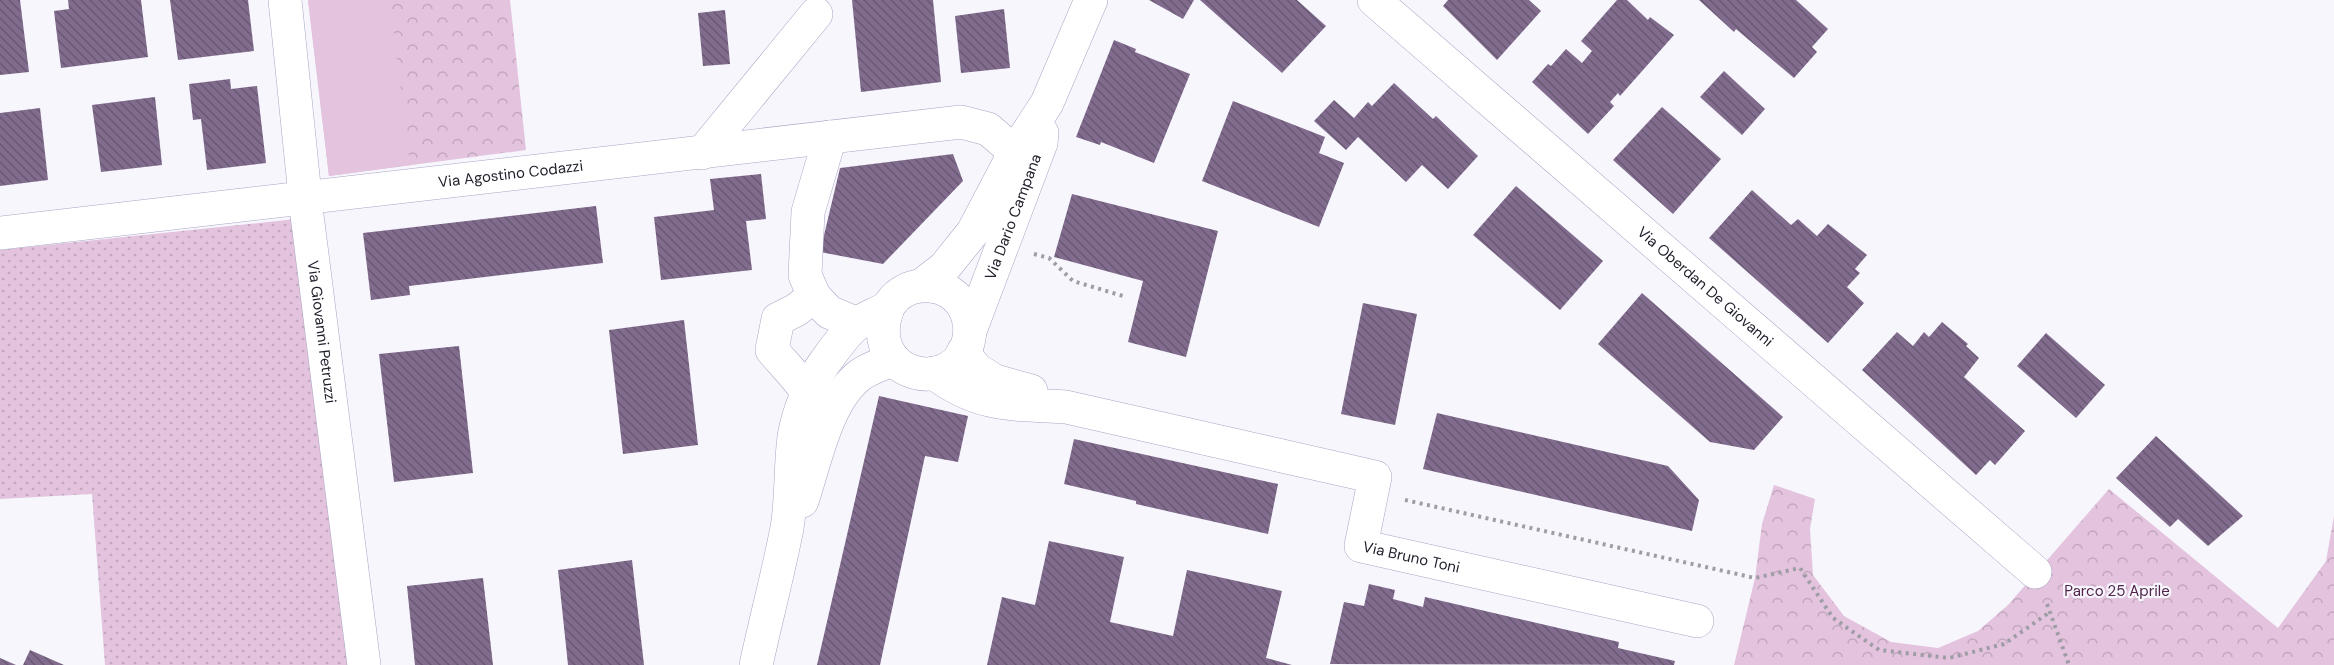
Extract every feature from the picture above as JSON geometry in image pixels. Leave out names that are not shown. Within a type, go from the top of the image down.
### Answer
[{"type":"street","name":"Via Giovanni Petruzzi","points":[[285,0],[305,198],[364,665]]},
{"type":"street","name":"Via Dario Campana","points":[[756,665],[787,526],[795,436],[808,394],[824,363],[856,324],[888,308],[896,296],[908,288],[922,285],[944,268],[973,232],[1015,152],[1047,103],[1091,0]]},
{"type":"street","name":"Via Oberdan De Giovanni","points":[[1374,0],[2035,572]]},
{"type":"street","points":[[702,153],[816,14]]},
{"type":"street","name":"Via Dario Campana","points":[[934,374],[960,359],[1041,143],[1047,103]]},
{"type":"street","name":"Via Agostino Codazzi","points":[[0,233],[961,122],[988,129],[1015,152]]},
{"type":"street","points":[[830,137],[808,212],[805,275],[814,296],[829,312],[856,324]]},
{"type":"street","points":[[922,285],[936,286],[950,292],[961,302],[968,316],[967,342],[976,369],[995,381],[1025,388],[1066,407]]},
{"type":"street","points":[[808,394],[800,379],[783,365],[772,350],[778,320],[814,296]]},
{"type":"street","points":[[888,308],[882,321],[882,335],[886,348],[894,360],[905,369],[918,374],[934,374],[955,389],[979,399],[1066,407],[1375,477],[1372,492]]},
{"type":"street","name":"Via Dario Campana","points":[[787,526],[802,502],[830,415],[847,389],[859,376],[877,365],[894,360]]},
{"type":"street","name":"Via Bruno Toni","points":[[1372,492],[1361,546],[1697,621]]},
{"type":"path","points":[[1031,253],[1049,258],[1073,281],[1123,296]]},
{"type":"path","points":[[1372,492],[1755,578],[1800,568],[1833,618],[1879,650],[1949,658],[2004,644],[2050,612]]},
{"type":"path","points":[[2035,572],[2069,665]]},
{"type":"green space","points":[[308,0],[510,0],[526,150],[329,176]]},
{"type":"green space","points":[[308,0],[390,0],[410,165],[329,176]]},
{"type":"green space","points":[[296,219],[352,665],[105,665],[92,494],[0,499],[0,250]]},
{"type":"green space","name":"Parco 25 Aprile","points":[[1774,485],[1815,499],[1810,529],[1813,575],[1844,616],[1891,642],[1938,648],[1978,631],[2008,605],[2109,489],[2278,628],[2326,561],[2334,516],[2334,665],[1734,665],[1755,578],[1762,524]]},
{"type":"building","points":[[0,0],[20,0],[29,72],[0,75]]},
{"type":"building","points":[[68,0],[141,0],[148,57],[61,68],[54,11],[69,9]]},
{"type":"building","points":[[170,0],[248,0],[254,51],[178,60]]},
{"type":"building","points":[[852,0],[933,0],[941,82],[861,92]]},
{"type":"building","points":[[1149,0],[1194,0],[1183,19]]},
{"type":"building","points":[[1200,0],[1297,0],[1326,26],[1282,73]]},
{"type":"building","points":[[1448,0],[1529,0],[1541,11],[1497,60],[1443,6]]},
{"type":"building","points":[[1617,0],[1627,0],[1648,20],[1650,17],[1674,35],[1620,96],[1618,93],[1610,102],[1614,106],[1588,134],[1532,82],[1566,49],[1582,63],[1592,51],[1581,41]]},
{"type":"building","points":[[1699,0],[1796,0],[1828,29],[1812,47],[1817,52],[1794,78],[1736,29],[1734,32]]},
{"type":"building","points":[[1004,9],[1010,68],[961,73],[955,16]]},
{"type":"building","points":[[725,10],[730,64],[703,66],[698,13]]},
{"type":"building","points":[[1114,40],[1136,49],[1135,52],[1190,74],[1154,163],[1101,142],[1100,145],[1076,137]]},
{"type":"building","points":[[1724,71],[1765,109],[1742,135],[1700,97]]},
{"type":"building","points":[[230,79],[231,89],[257,86],[266,163],[207,170],[201,119],[193,120],[189,84]]},
{"type":"building","points":[[1394,83],[1433,119],[1436,116],[1478,156],[1448,189],[1422,165],[1406,182],[1358,137],[1346,150],[1314,121],[1334,100],[1354,118],[1368,102],[1372,106]]},
{"type":"building","points":[[155,97],[162,165],[101,172],[92,105]]},
{"type":"building","points":[[1233,101],[1325,137],[1319,153],[1344,163],[1319,227],[1202,181]]},
{"type":"building","points":[[1662,107],[1721,159],[1673,214],[1613,160]]},
{"type":"building","points":[[40,108],[48,180],[0,186],[0,113]]},
{"type":"building","points":[[953,154],[963,181],[883,264],[820,252],[840,168]]},
{"type":"building","points":[[761,174],[766,219],[746,221],[752,270],[661,280],[654,217],[714,210],[710,179]]},
{"type":"building","points":[[1516,186],[1603,261],[1560,310],[1473,235]]},
{"type":"building","points":[[1752,190],[1791,225],[1798,219],[1817,236],[1828,224],[1867,255],[1855,269],[1860,273],[1847,287],[1864,303],[1828,343],[1709,238]]},
{"type":"building","points":[[1072,194],[1218,231],[1186,357],[1128,342],[1143,281],[1054,257]]},
{"type":"building","points":[[596,206],[603,263],[409,286],[410,295],[371,300],[363,233]]},
{"type":"building","points":[[1642,293],[1783,417],[1754,450],[1710,442],[1598,344]]},
{"type":"building","points":[[1363,303],[1417,314],[1395,425],[1341,414]]},
{"type":"building","points":[[684,320],[698,445],[623,454],[609,330]]},
{"type":"building","points":[[1942,322],[1968,344],[1966,346],[1979,358],[1964,377],[2025,431],[1995,465],[1990,460],[1976,475],[1862,370],[1897,332],[1913,346],[1924,332],[1929,337]]},
{"type":"building","points":[[2046,333],[2105,385],[2076,418],[2017,366]]},
{"type":"building","points":[[459,346],[473,473],[394,482],[379,354]]},
{"type":"building","points":[[879,396],[968,416],[958,462],[925,456],[880,665],[817,665]]},
{"type":"building","points":[[1437,413],[1668,466],[1699,500],[1692,531],[1423,469]]},
{"type":"building","points":[[2156,436],[2243,516],[2208,546],[2178,519],[2170,527],[2116,478]]},
{"type":"building","points":[[1074,439],[1278,484],[1268,534],[1136,504],[1136,501],[1064,484]]},
{"type":"building","points":[[1049,541],[1124,557],[1110,622],[1173,636],[1187,570],[1282,591],[1266,658],[1292,665],[987,665],[1002,597],[1035,605]]},
{"type":"building","points":[[632,560],[644,665],[568,665],[558,570]]},
{"type":"building","points":[[483,578],[493,665],[415,665],[407,586]]},
{"type":"building","points":[[1369,584],[1395,590],[1393,599],[1423,607],[1425,597],[1619,642],[1618,648],[1675,661],[1674,665],[1330,664],[1344,602],[1364,606]]},
{"type":"building","points":[[30,650],[64,665],[23,665]]},
{"type":"building","points":[[0,658],[16,665],[0,665]]}]
